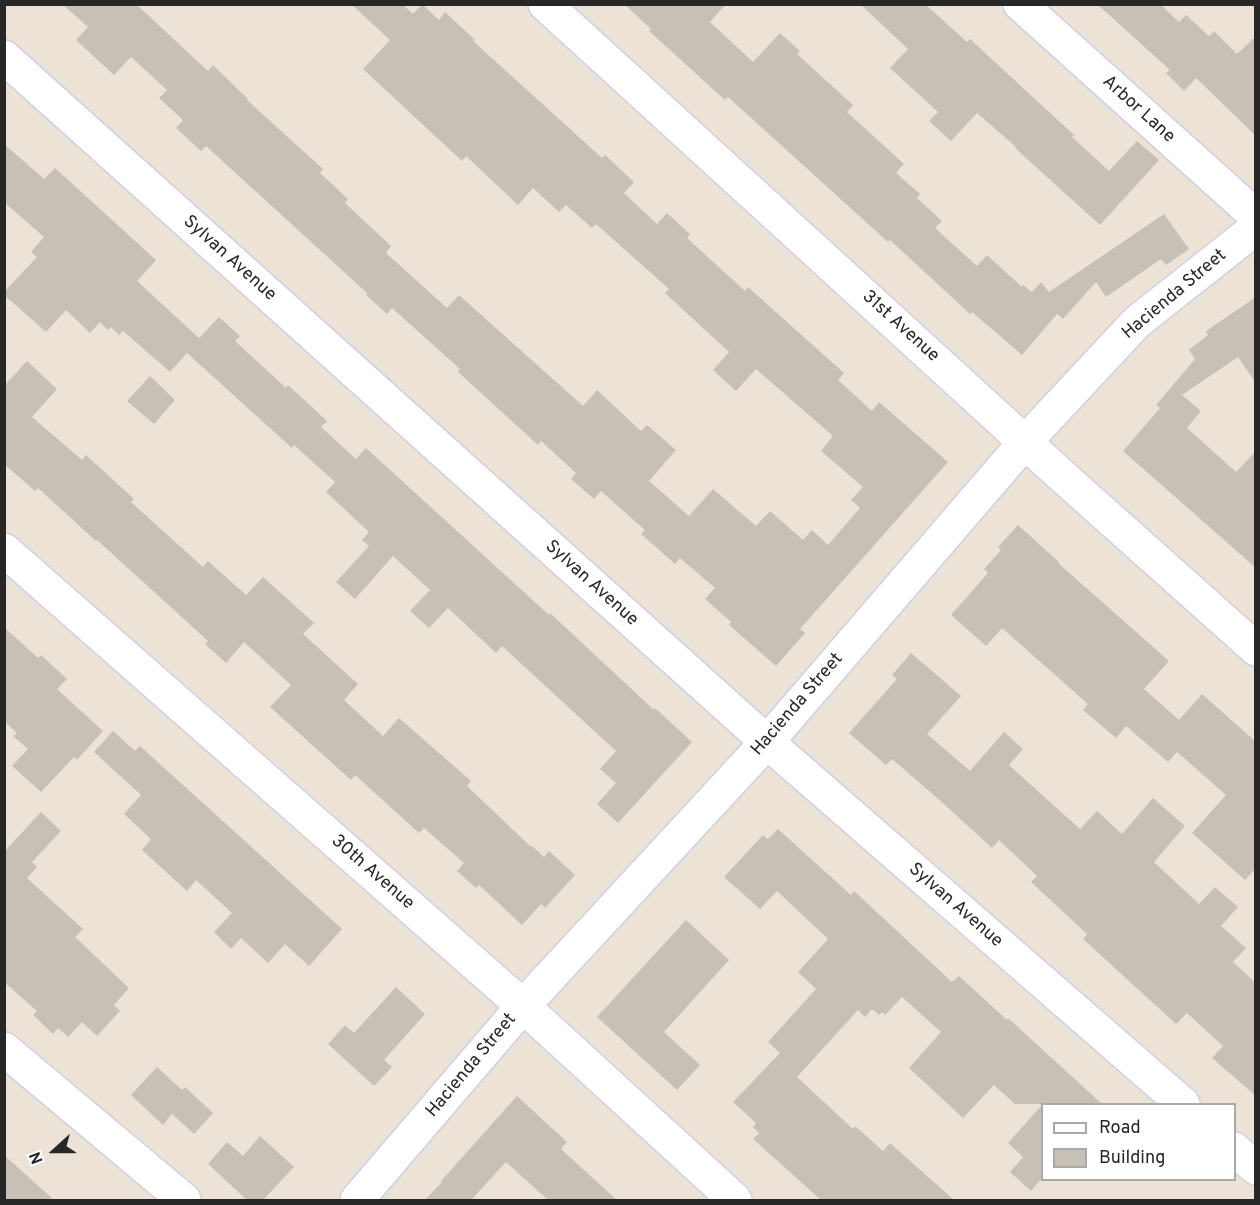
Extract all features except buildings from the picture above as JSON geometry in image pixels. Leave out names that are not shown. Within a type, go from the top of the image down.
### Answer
[{"type":"street","name":"31st Avenue","points":[[545,4],[1025,442],[1256,649]]},
{"type":"street","name":"Arbor Lane","points":[[1020,4],[1256,216]]},
{"type":"street","name":"Sylvan Avenue","points":[[4,57],[767,742],[1182,1103]]},
{"type":"street","name":"Hacienda Street","points":[[357,1200],[523,1006],[767,742],[1025,442],[1137,322],[1256,228]]},
{"type":"street","name":"30th Avenue","points":[[4,550],[523,1006],[735,1200]]},
{"type":"street","points":[[4,1049],[184,1200]]},
{"type":"street","points":[[1236,1151],[1256,1168]]}]
